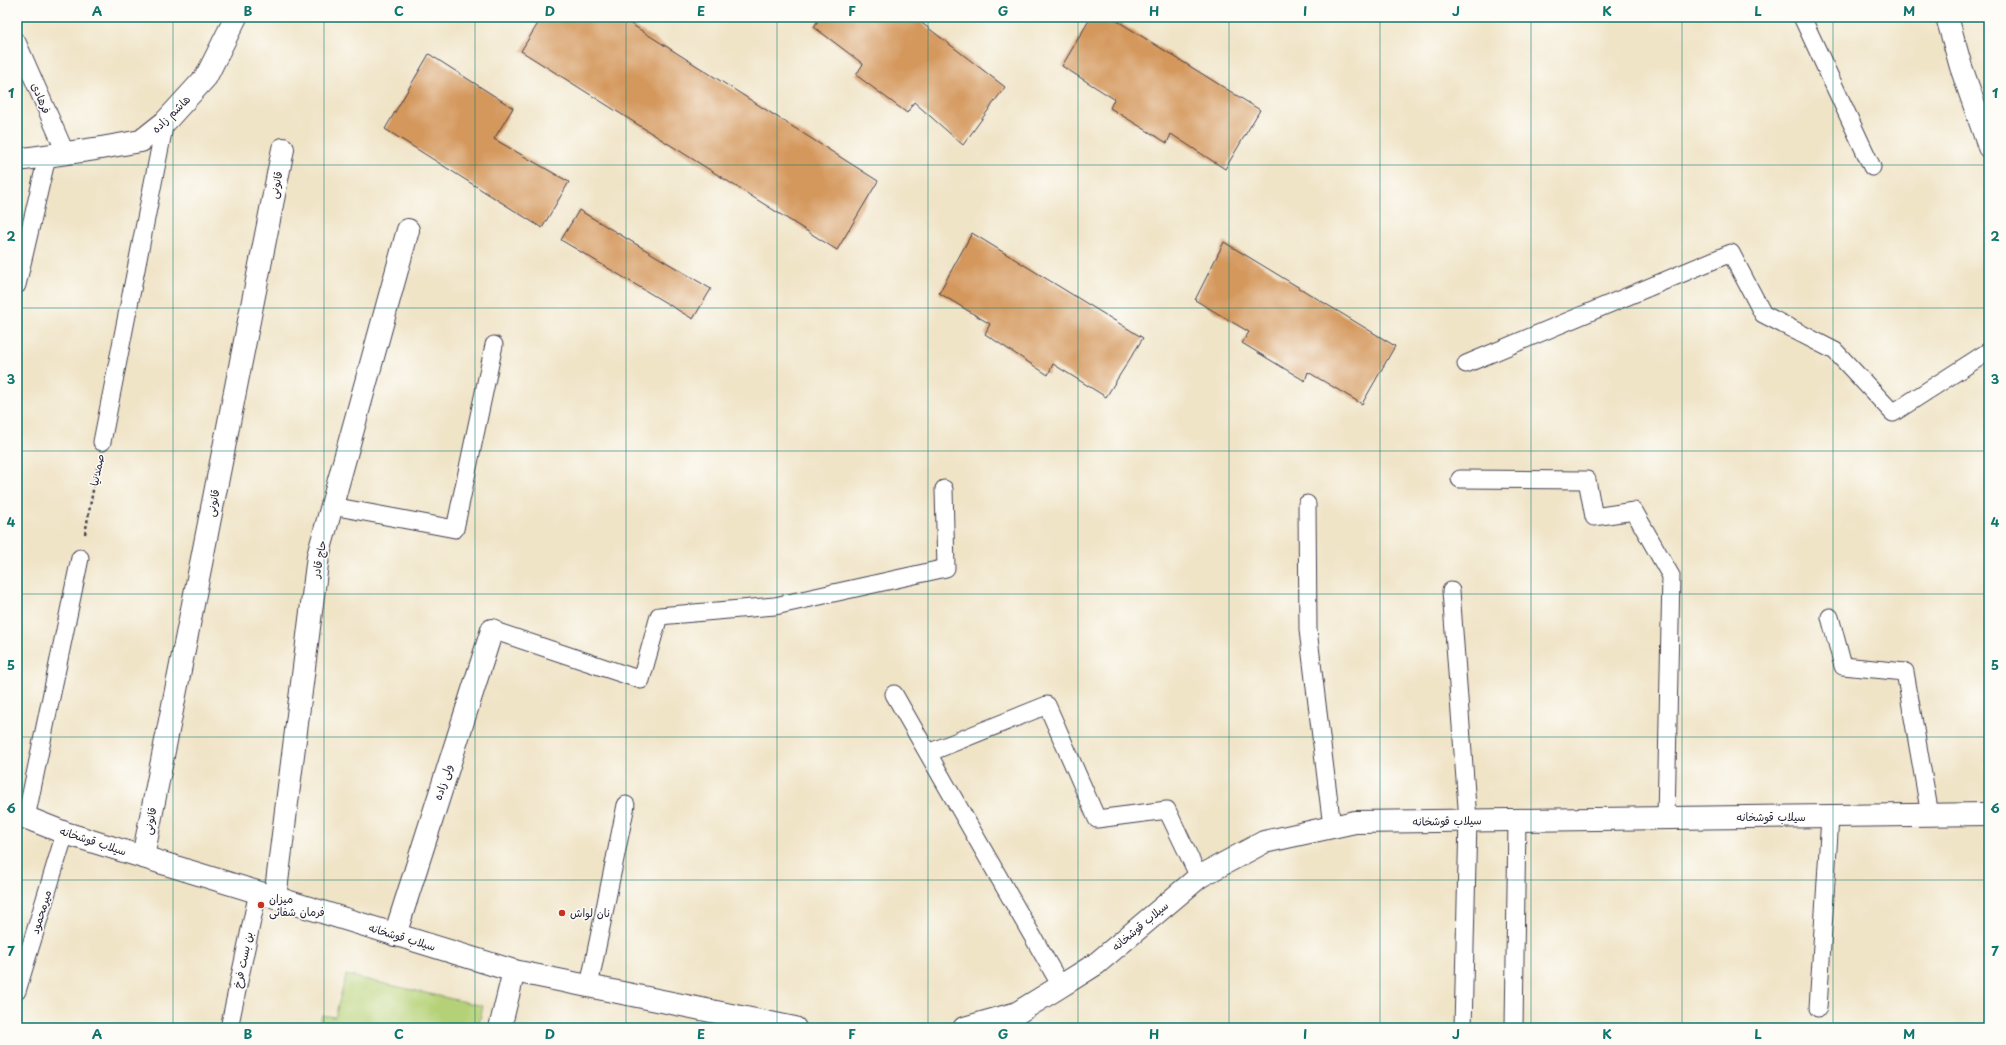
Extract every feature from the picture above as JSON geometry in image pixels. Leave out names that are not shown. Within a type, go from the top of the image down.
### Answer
[{"type":"street","name":"هاشم زاده","points":[[17,160],[142,141],[165,122],[206,78],[236,17]]},
{"type":"street","points":[[1948,17],[1961,67],[1989,147]]},
{"type":"street","name":"قانونی","points":[[143,857],[284,149]]},
{"type":"street","name":"حاج قادر","points":[[266,895],[318,556],[408,230]]},
{"type":"street","name":"ولی زاده","points":[[395,935],[492,630]]},
{"type":"street","name":"سیلاب قوشخانه","points":[[964,1028],[1017,1013],[1062,986],[1096,964],[1198,877],[1264,842],[1355,822],[1989,814]]},
{"type":"street","name":"سیلاب قوشخانه","points":[[22,816],[65,833],[514,971],[795,1028]]},
{"type":"street","points":[[500,1028],[514,971]]},
{"type":"lane","points":[[1802,17],[1872,167]]},
{"type":"lane","name":"فرهادی","points":[[17,42],[56,155]]},
{"type":"lane","name":"صمدنیا","points":[[102,442],[165,122]]},
{"type":"lane","points":[[17,285],[56,155]]},
{"type":"lane","points":[[1466,364],[1731,253],[1763,314],[1835,351],[1893,413],[1989,351]]},
{"type":"lane","points":[[332,506],[455,529],[494,345]]},
{"type":"lane","points":[[1460,479],[1587,480],[1594,516],[1634,511],[1670,576],[1666,818]]},
{"type":"lane","points":[[492,630],[641,680],[659,616],[775,606],[946,568],[944,489]]},
{"type":"lane","points":[[1307,504],[1308,630],[1332,827]]},
{"type":"lane","points":[[22,816],[80,558]]},
{"type":"lane","points":[[1451,591],[1468,820],[1463,1028]]},
{"type":"lane","points":[[1830,617],[1843,666],[1905,672],[1930,815]]},
{"type":"lane","points":[[894,694],[1062,986]]},
{"type":"lane","points":[[928,753],[1047,705],[1097,819],[1167,810],[1198,877]]},
{"type":"lane","points":[[588,986],[626,805]]},
{"type":"lane","points":[[1818,1008],[1830,816]]},
{"type":"lane","points":[[1514,1028],[1517,820]]},
{"type":"lane","name":"میرمحمود","points":[[17,991],[65,833]]},
{"type":"lane","name":"بن بست فرخ","points":[[228,1028],[266,895]]},
{"type":"path","name":"صمدنیا","points":[[80,558],[102,442]]},
{"type":"green space","points":[[346,975],[483,1006],[478,1028],[318,1028],[322,1015],[335,1017]]},
{"type":"building","points":[[542,17],[620,17],[878,181],[837,250],[521,51]]},
{"type":"building","points":[[820,17],[914,17],[1005,87],[963,145],[914,102],[907,113],[856,75],[863,64],[814,27]]},
{"type":"building","points":[[1091,17],[1111,17],[1260,110],[1225,169],[1171,134],[1167,143],[1110,108],[1114,99],[1062,66]]},
{"type":"building","points":[[429,54],[513,108],[494,139],[569,182],[542,228],[385,129]]},
{"type":"building","points":[[579,210],[711,289],[693,319],[561,240]]},
{"type":"building","points":[[972,233],[1143,338],[1106,397],[1053,364],[1048,375],[985,334],[990,324],[939,293]]},
{"type":"building","points":[[1224,242],[1395,346],[1362,404],[1308,372],[1305,381],[1242,343],[1249,332],[1195,300]]},
{"type":"place","name":"میزان فرمان شفائی","points":[[261,905]]},
{"type":"place","name":"نان لواش","points":[[562,913]]}]
